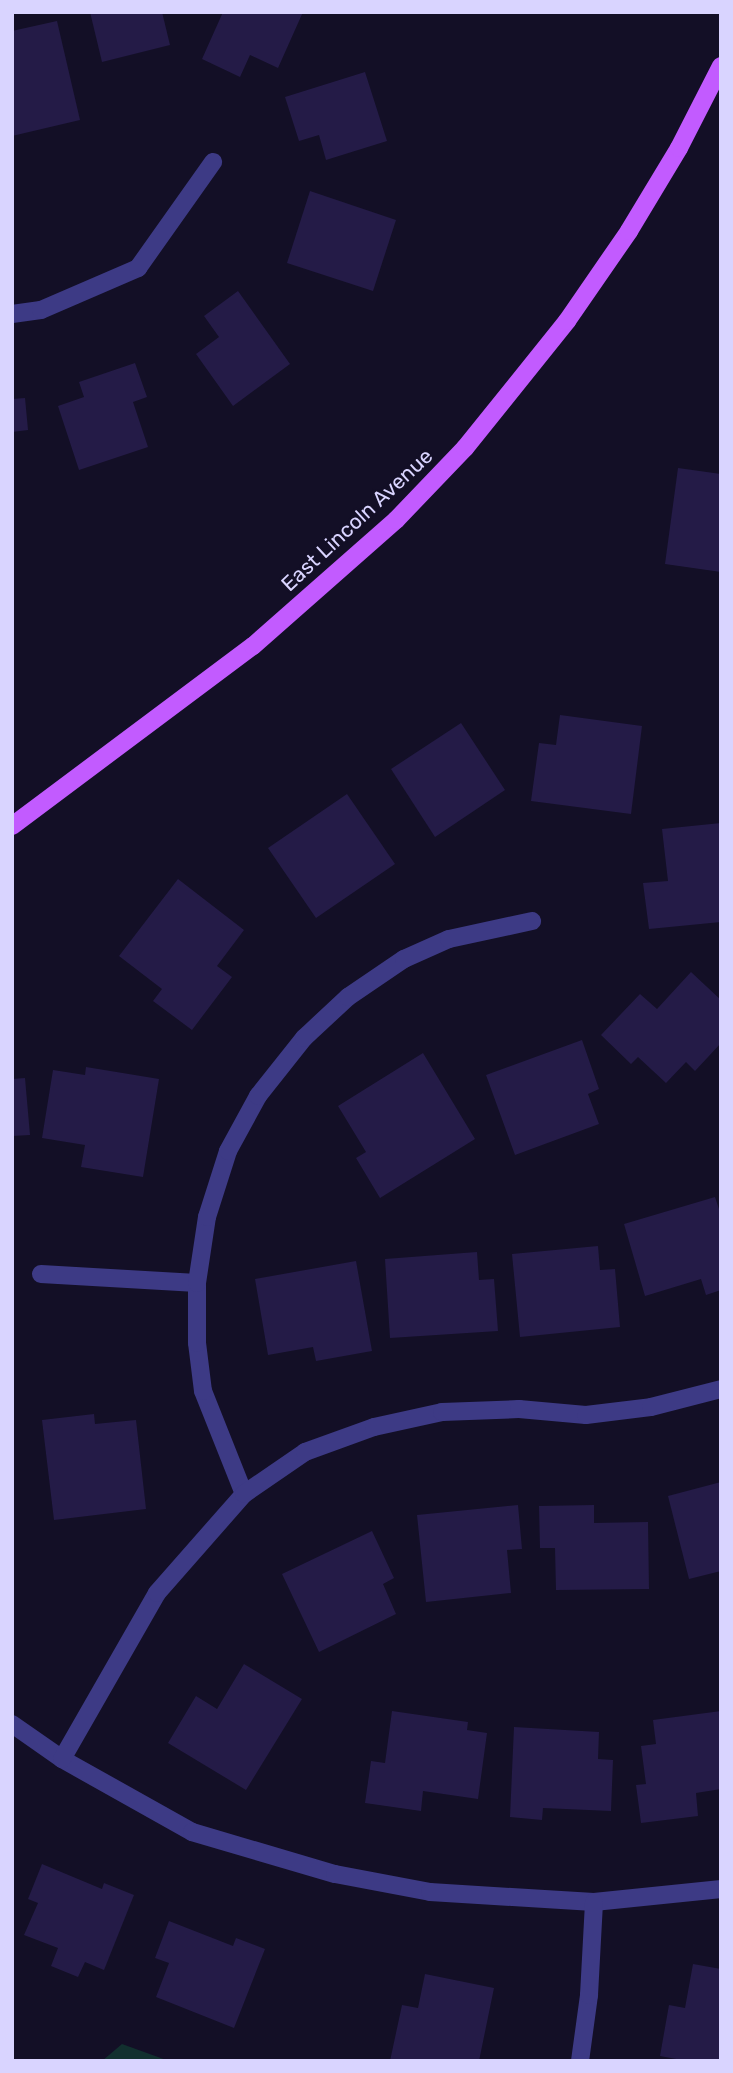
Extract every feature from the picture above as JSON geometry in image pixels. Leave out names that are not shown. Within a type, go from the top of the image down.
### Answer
[{"type":"main road","name":"East Lincoln Avenue","points":[[12,826],[253,646],[396,520],[465,448],[567,321],[629,231],[679,148],[720,72]]},
{"type":"street","points":[[12,314],[41,310],[138,268],[213,162]]},
{"type":"street","points":[[244,1494],[203,1391],[197,1343],[197,1283],[206,1216],[228,1151],[258,1096],[303,1038],[348,997],[404,959],[449,939],[532,921]]},
{"type":"street","points":[[41,1274],[197,1283]]},
{"type":"street","points":[[62,1759],[158,1593],[244,1494],[305,1452],[374,1427],[442,1412],[519,1409],[586,1415],[651,1407],[721,1389]]},
{"type":"street","points":[[12,1724],[62,1759],[192,1832],[335,1874],[430,1892],[594,1902],[721,1889]]},
{"type":"street","points":[[580,2061],[589,1995],[594,1902]]},
{"type":"green space","points":[[122,2044],[169,2061],[102,2061]]},
{"type":"building","points":[[90,12],[162,12],[170,45],[102,62]]},
{"type":"building","points":[[223,12],[303,12],[278,68],[250,55],[240,77],[202,59]]},
{"type":"building","points":[[57,21],[80,120],[12,136],[12,31]]},
{"type":"building","points":[[365,72],[387,141],[326,160],[319,135],[299,141],[285,97]]},
{"type":"building","points":[[310,191],[396,220],[373,291],[287,263]]},
{"type":"building","points":[[238,291],[290,364],[233,406],[196,354],[219,337],[204,316]]},
{"type":"building","points":[[135,363],[147,397],[133,402],[148,447],[79,470],[58,406],[84,397],[79,382]]},
{"type":"building","points":[[25,398],[28,430],[12,432],[12,399]]},
{"type":"building","points":[[678,468],[721,474],[721,572],[665,564]]},
{"type":"building","points":[[560,715],[642,726],[631,814],[531,801],[539,743],[556,745]]},
{"type":"building","points":[[461,723],[505,790],[435,837],[391,769]]},
{"type":"building","points":[[347,794],[395,864],[316,918],[268,848]]},
{"type":"building","points":[[721,823],[721,922],[649,929],[643,883],[668,881],[662,829]]},
{"type":"building","points":[[178,879],[244,930],[217,966],[232,977],[192,1030],[153,1001],[162,989],[119,956]]},
{"type":"building","points":[[691,972],[721,1000],[721,1043],[695,1071],[686,1062],[666,1083],[638,1057],[631,1064],[601,1035],[640,994],[657,1009]]},
{"type":"building","points":[[582,1040],[599,1089],[588,1094],[599,1124],[515,1155],[486,1075]]},
{"type":"building","points":[[423,1053],[475,1139],[380,1198],[356,1158],[366,1152],[338,1106]]},
{"type":"building","points":[[86,1067],[159,1079],[143,1177],[81,1167],[85,1145],[42,1138],[53,1070],[85,1075]]},
{"type":"building","points":[[25,1078],[30,1135],[12,1136],[12,1079]]},
{"type":"building","points":[[715,1197],[721,1215],[721,1290],[706,1295],[701,1279],[645,1296],[624,1224]]},
{"type":"building","points":[[598,1246],[600,1270],[615,1269],[620,1327],[520,1337],[512,1254]]},
{"type":"building","points":[[477,1252],[479,1280],[494,1279],[498,1331],[390,1338],[385,1259]]},
{"type":"building","points":[[356,1261],[372,1351],[316,1361],[313,1347],[268,1355],[255,1279]]},
{"type":"building","points":[[94,1414],[95,1424],[136,1420],[146,1509],[54,1520],[42,1420]]},
{"type":"building","points":[[721,1482],[721,1571],[689,1579],[668,1496]]},
{"type":"building","points":[[518,1505],[522,1549],[507,1550],[511,1593],[426,1602],[417,1515]]},
{"type":"building","points":[[594,1505],[594,1523],[648,1522],[649,1589],[556,1590],[555,1548],[540,1548],[539,1506]]},
{"type":"building","points":[[372,1531],[394,1578],[383,1584],[396,1614],[319,1652],[282,1574]]},
{"type":"building","points":[[244,1664],[302,1699],[246,1790],[168,1743],[196,1696],[217,1709]]},
{"type":"building","points":[[392,1711],[468,1722],[467,1730],[487,1733],[478,1799],[423,1791],[421,1811],[365,1803],[371,1761],[385,1763]]},
{"type":"building","points":[[721,1711],[721,1789],[696,1793],[698,1816],[641,1823],[636,1785],[646,1784],[641,1746],[656,1744],[653,1720]]},
{"type":"building","points":[[514,1727],[599,1732],[598,1759],[613,1760],[611,1811],[543,1808],[542,1820],[510,1817]]},
{"type":"building","points":[[42,1864],[102,1889],[104,1883],[134,1895],[104,1970],[85,1962],[78,1977],[51,1966],[58,1948],[24,1935],[38,1903],[28,1899]]},
{"type":"building","points":[[169,1921],[233,1946],[236,1938],[265,1949],[234,2028],[156,1997],[169,1963],[155,1958]]},
{"type":"building","points":[[693,1964],[721,1969],[721,2061],[687,2061],[660,2056],[669,2005],[685,2008]]},
{"type":"building","points":[[425,1974],[494,1988],[479,2061],[390,2061],[402,2005],[418,2008]]}]
